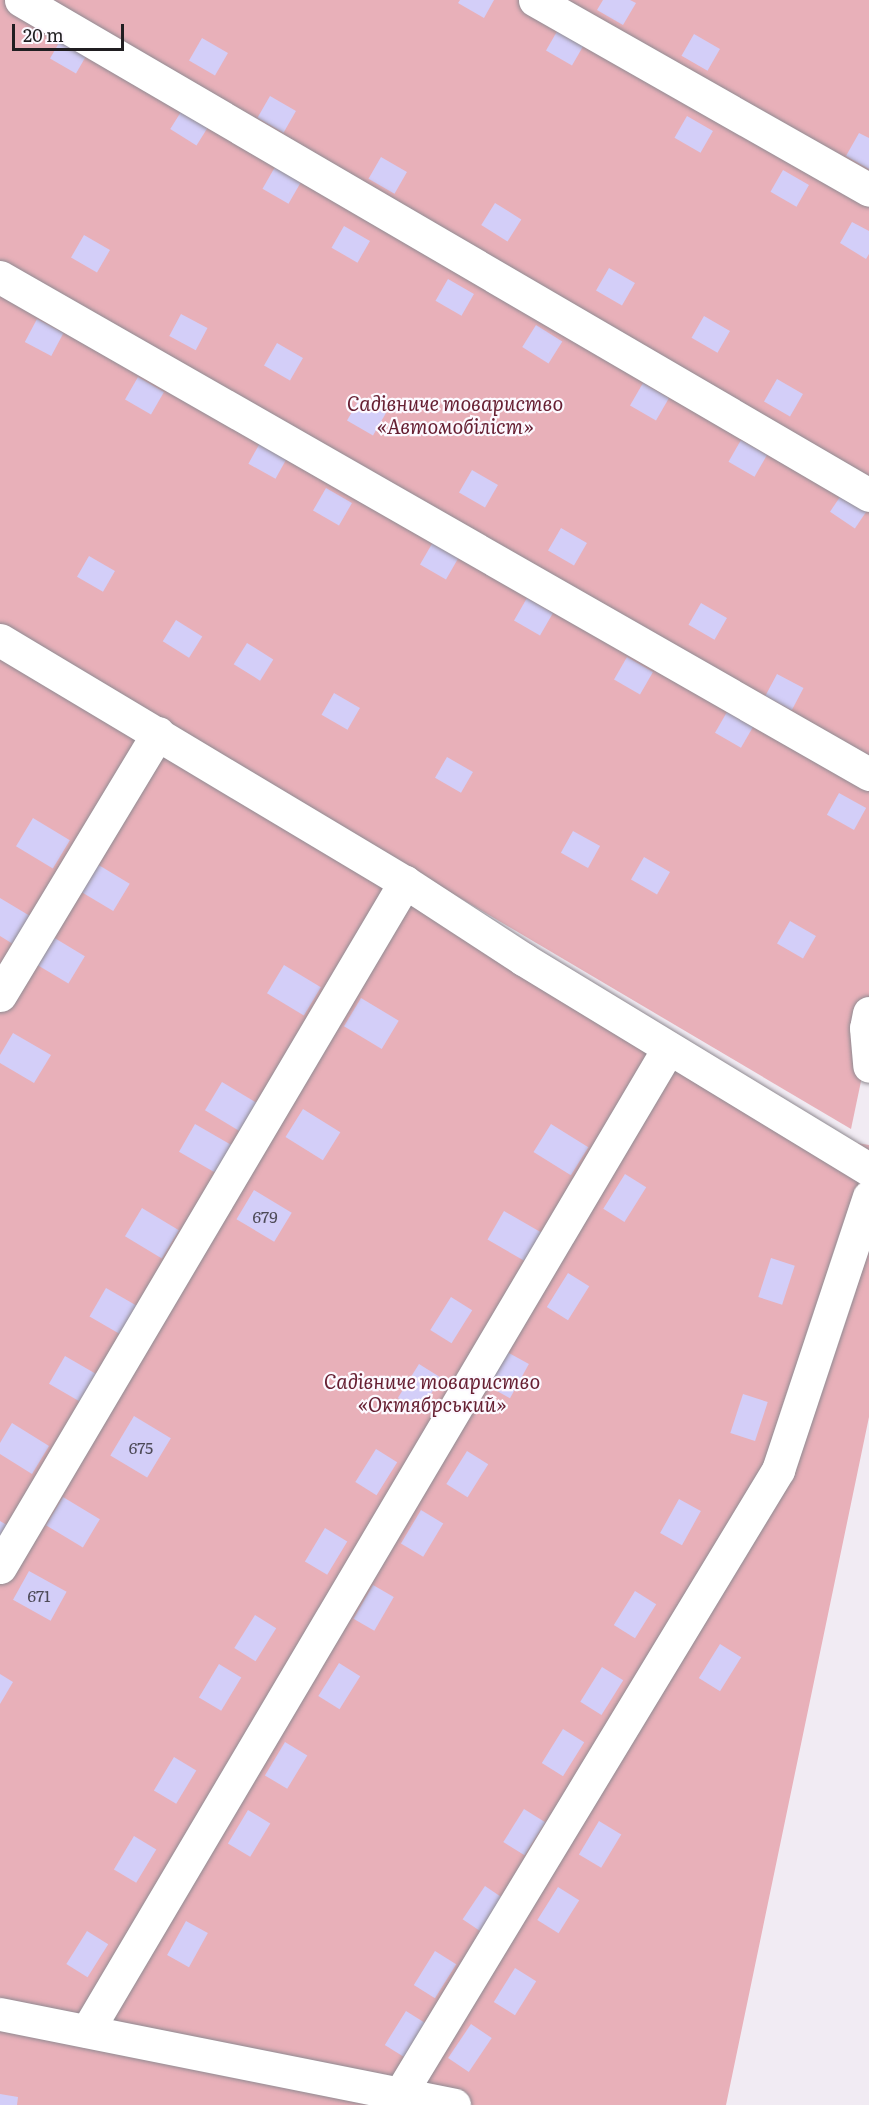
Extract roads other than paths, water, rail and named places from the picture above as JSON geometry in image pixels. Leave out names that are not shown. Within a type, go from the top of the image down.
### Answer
[{"type":"street","points":[[21,0],[869,495]]},
{"type":"street","points":[[536,0],[869,190]]},
{"type":"street","points":[[0,277],[869,774]]},
{"type":"street","points":[[0,640],[405,882],[523,960],[869,1168]]},
{"type":"street","points":[[0,995],[158,734]]},
{"type":"street","points":[[0,1567],[405,882]]},
{"type":"street","points":[[869,1013],[866,1028],[869,1066]]},
{"type":"street","points":[[87,2031],[668,1048]]},
{"type":"street","points":[[400,2094],[778,1470],[869,1197]]},
{"type":"street","points":[[0,2014],[454,2105]]},
{"type":"park label","name":"Садівниче товариство «Автомобіліст»","points":[[455,414]]},
{"type":"park label","name":"Садівниче товариство «Октябрський»","points":[[432,1392]]}]
